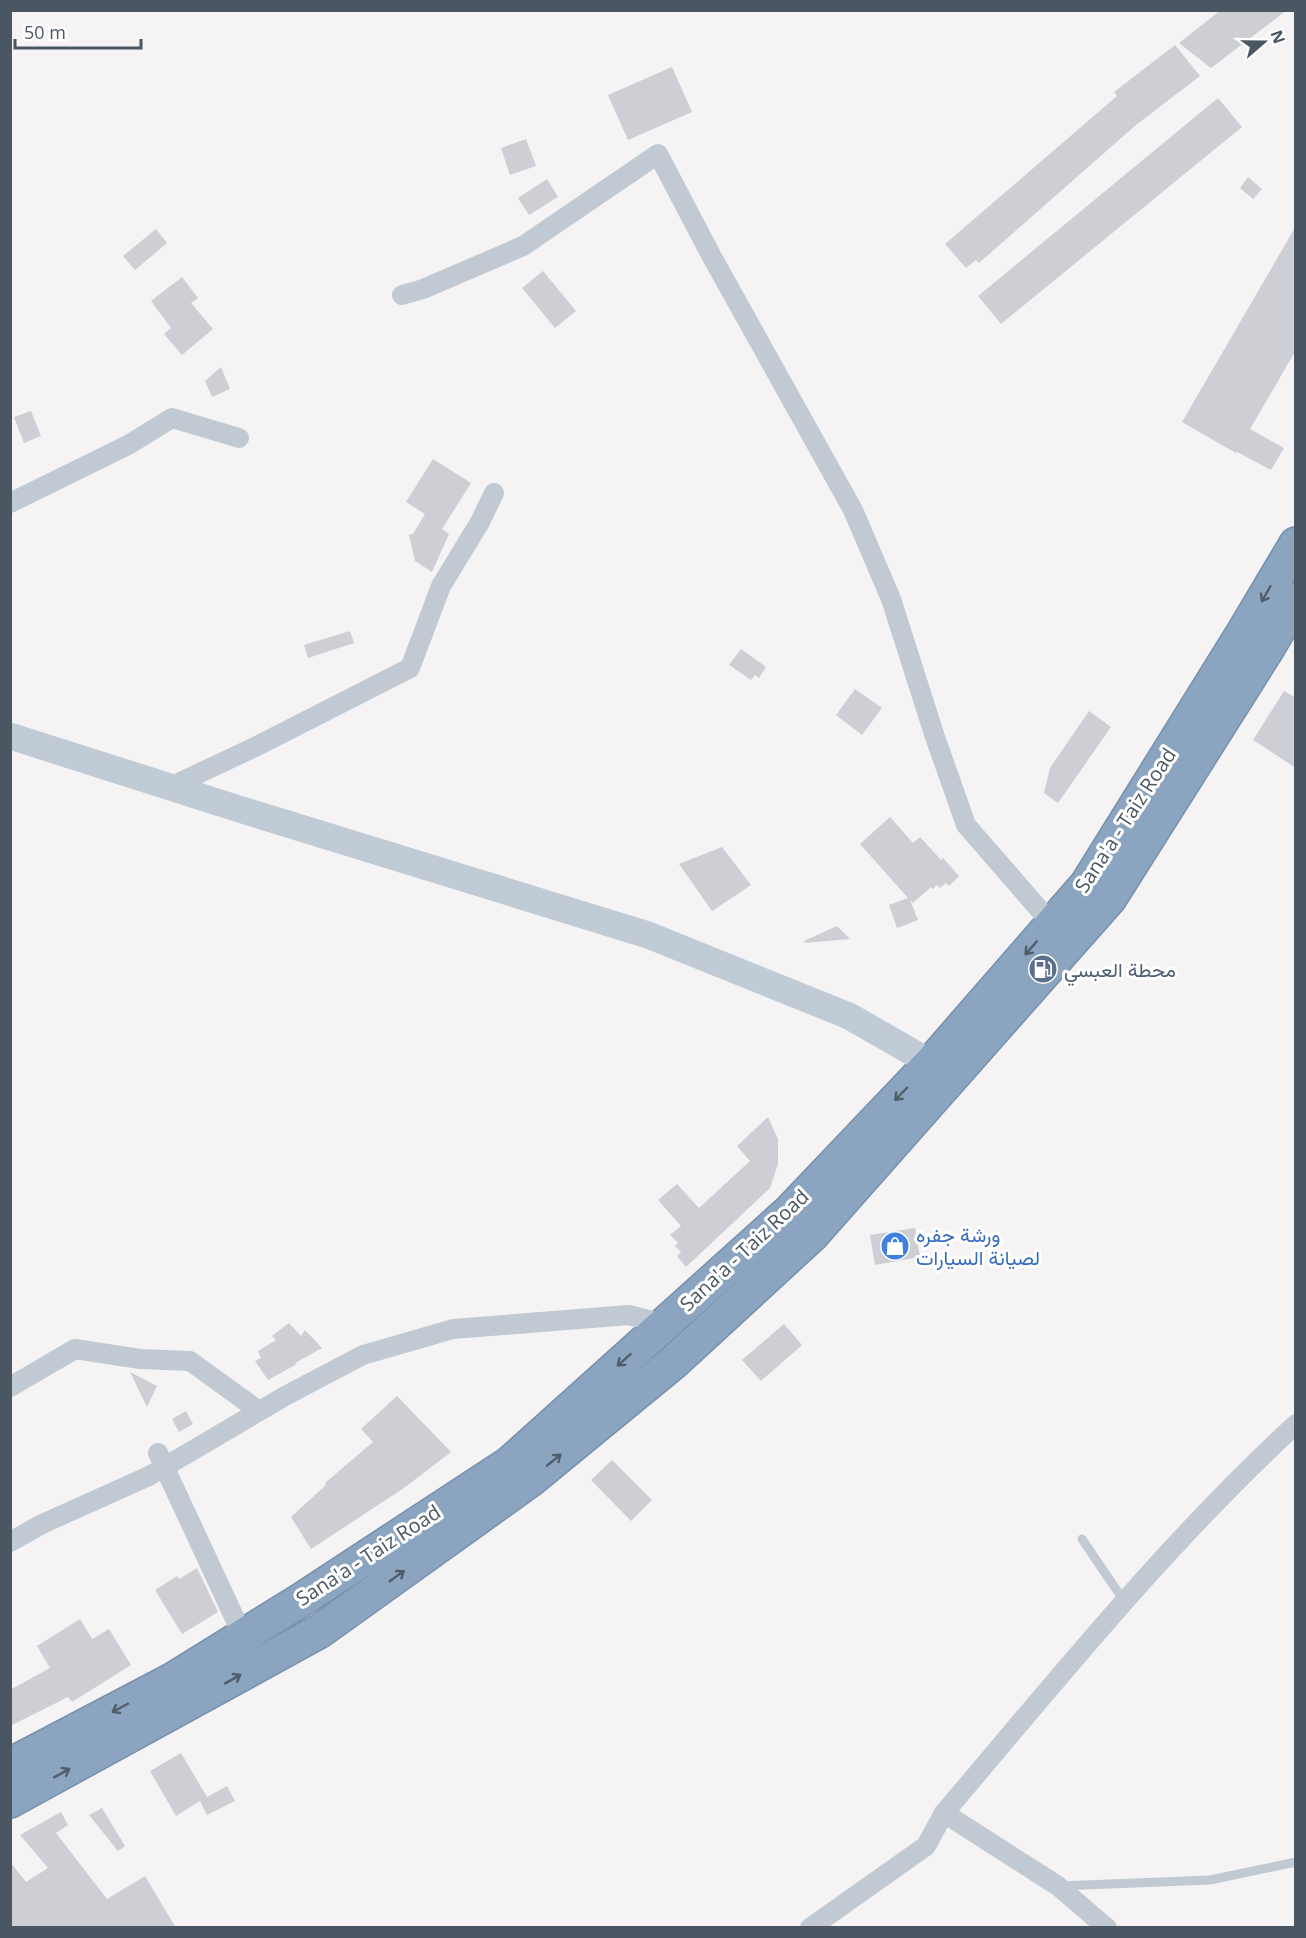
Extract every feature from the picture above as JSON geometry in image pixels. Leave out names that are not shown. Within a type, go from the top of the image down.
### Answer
[{"type":"highway","name":"Sana'a - Taiz Road","points":[[10,1765],[172,1680],[510,1463],[789,1212],[931,1063],[1087,884],[1244,633],[1296,544]]},
{"type":"highway","name":"Sana'a - Taiz Road","points":[[10,1801],[320,1631],[529,1480],[674,1362],[812,1235],[1110,898],[1296,600]]},
{"type":"street","points":[[402,295],[423,289],[523,246],[658,154],[712,257],[853,510],[891,599],[966,825],[1052,924]]},
{"type":"street","points":[[10,503],[128,445],[172,418],[239,438]]},
{"type":"street","points":[[170,787],[255,747],[410,668],[441,585],[480,522],[494,493]]},
{"type":"street","points":[[10,736],[648,935],[849,1016],[931,1063]]},
{"type":"street","points":[[10,1542],[42,1524],[148,1476],[162,1459],[259,1411],[363,1355],[453,1329],[628,1315],[664,1324]]},
{"type":"street","points":[[10,1387],[75,1349],[140,1359],[190,1361],[259,1411]]},
{"type":"street","points":[[810,1928],[926,1846],[944,1813],[1124,1600],[1241,1473],[1296,1424]]},
{"type":"street","points":[[162,1459],[243,1636]]},
{"type":"street","points":[[944,1813],[1058,1886],[1107,1928]]},
{"type":"lane","points":[[1082,1539],[1124,1600]]},
{"type":"lane","points":[[1058,1886],[1210,1880],[1296,1862]]},
{"type":"building","points":[[1221,10],[1287,10],[1211,68],[1179,43]]},
{"type":"building","points":[[1175,45],[1200,76],[1136,125],[979,263],[976,260],[966,268],[945,244],[1117,96],[1114,92]]},
{"type":"building","points":[[672,67],[692,112],[628,140],[608,95]]},
{"type":"building","points":[[1218,98],[1242,127],[1001,324],[978,296]]},
{"type":"building","points":[[526,139],[536,166],[510,175],[501,148]]},
{"type":"building","points":[[1248,177],[1262,189],[1253,199],[1240,188]]},
{"type":"building","points":[[547,179],[558,197],[529,215],[518,198]]},
{"type":"building","points":[[1296,226],[1296,350],[1250,429],[1284,448],[1271,470],[1182,422]]},
{"type":"building","points":[[156,229],[167,243],[135,270],[123,256]]},
{"type":"building","points":[[543,271],[576,311],[555,328],[522,288]]},
{"type":"building","points":[[182,277],[198,298],[191,303],[213,329],[182,355],[164,334],[171,328],[151,301]]},
{"type":"building","points":[[221,367],[230,389],[212,397],[205,381]]},
{"type":"building","points":[[31,411],[41,436],[24,443],[14,417]]},
{"type":"building","points":[[433,459],[471,483],[442,529],[449,534],[432,572],[415,561],[409,535],[413,534],[425,514],[406,502]]},
{"type":"building","points":[[350,631],[354,643],[308,658],[304,645]]},
{"type":"building","points":[[741,649],[766,667],[759,678],[755,675],[751,680],[729,665]]},
{"type":"building","points":[[855,689],[882,708],[862,735],[836,715]]},
{"type":"building","points":[[1284,691],[1296,698],[1296,768],[1253,740]]},
{"type":"building","points":[[1089,711],[1111,727],[1058,803],[1044,793],[1050,768]]},
{"type":"building","points":[[890,817],[913,843],[920,837],[959,876],[949,886],[946,883],[940,888],[937,885],[933,889],[931,887],[913,903],[910,900],[918,920],[897,928],[889,905],[908,898],[860,844]]},
{"type":"building","points":[[722,847],[751,885],[712,911],[679,864]]},
{"type":"building","points":[[837,926],[850,939],[805,943],[804,941]]},
{"type":"building","points":[[768,1117],[778,1139],[778,1164],[770,1188],[686,1267],[677,1256],[681,1252],[675,1246],[678,1243],[670,1235],[681,1226],[658,1200],[677,1184],[699,1208],[750,1161],[737,1146]]},
{"type":"building","name":"ورشة جفره لصيانة السيارات","points":[[915,1228],[920,1257],[875,1265],[870,1235]]},
{"type":"building","points":[[289,1323],[301,1336],[305,1330],[322,1348],[268,1380],[255,1361],[261,1358],[258,1351],[276,1340],[272,1336]]},
{"type":"building","points":[[784,1324],[802,1345],[761,1381],[742,1360]]},
{"type":"building","points":[[130,1372],[157,1386],[147,1407]]},
{"type":"building","points":[[397,1396],[451,1452],[404,1488],[311,1549],[291,1517],[326,1485],[325,1483],[373,1442],[361,1429]]},
{"type":"building","points":[[186,1411],[193,1424],[179,1432],[172,1419]]},
{"type":"building","points":[[612,1460],[652,1500],[631,1521],[591,1480]]},
{"type":"building","points":[[197,1568],[218,1612],[182,1634],[155,1590],[177,1576],[179,1579]]},
{"type":"building","points":[[80,1619],[92,1639],[109,1629],[131,1665],[72,1702],[68,1697],[10,1726],[10,1690],[50,1668],[37,1646]]},
{"type":"building","points":[[181,1753],[207,1797],[227,1786],[235,1801],[207,1815],[200,1801],[176,1816],[150,1771]]},
{"type":"building","points":[[102,1808],[125,1846],[118,1851],[89,1815]]},
{"type":"building","points":[[61,1812],[68,1825],[56,1833],[107,1899],[145,1876],[176,1928],[10,1928],[10,1862],[26,1882],[48,1868],[20,1835]]},
{"type":"place","name":"محطة العبسي","points":[[1043,969]]},
{"type":"place","name":"ورشة جفره لصيانة السيارات","points":[[895,1246]]}]
